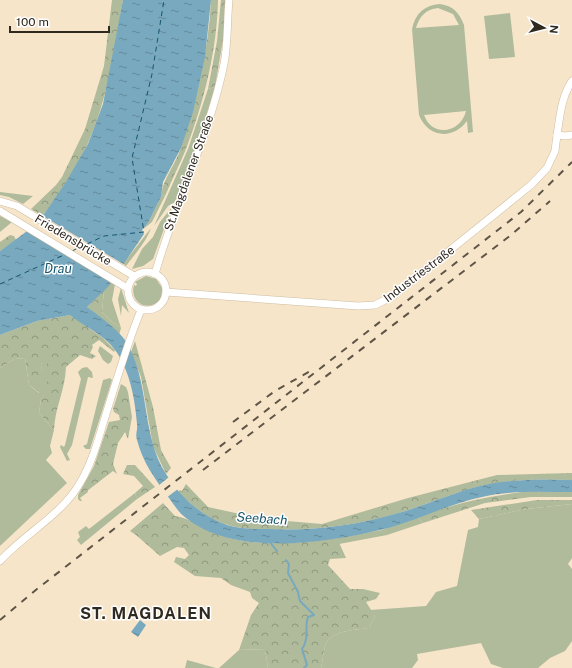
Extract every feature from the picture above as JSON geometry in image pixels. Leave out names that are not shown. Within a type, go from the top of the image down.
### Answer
[{"type":"street","name":"St.Magdalener Straße","points":[[155,274],[171,225],[206,133],[224,61],[229,0]]},
{"type":"street","name":"Industriestraße","points":[[166,292],[351,305],[375,305],[393,296],[531,185],[547,168],[555,151],[566,90],[572,82]]},
{"type":"street","points":[[558,135],[572,135]]},
{"type":"street","name":"Friedensbrücke","points":[[0,201],[17,206],[132,275]]},
{"type":"street","name":"Friedensbrücke","points":[[0,211],[11,216],[126,286]]},
{"type":"street","points":[[146,272],[155,274],[162,279],[166,292],[162,303],[155,309],[141,310],[131,303],[126,286],[132,275],[146,272]]},
{"type":"street","points":[[0,561],[14,546],[62,507],[80,483],[94,452],[141,310]]},
{"type":"green space","points":[[112,0],[123,0],[110,73],[101,108],[95,126],[79,162],[43,216],[31,209],[56,185],[62,177],[85,129],[104,66]]},
{"type":"green space","points":[[211,0],[218,0],[217,19],[212,57],[204,94],[184,155],[166,194],[161,197],[164,183],[179,153],[197,93],[208,37]]},
{"type":"green space","points":[[221,0],[227,0],[225,28],[215,87],[208,89],[217,41]]},
{"type":"green space","points":[[440,4],[449,6],[455,10],[464,25],[473,132],[468,133],[467,121],[461,127],[448,134],[434,132],[423,123],[419,115],[412,29],[415,19],[421,11]],"holes":[[[438,8],[453,14],[459,25],[416,28],[419,20],[424,14],[430,10]],[[466,111],[458,124],[453,128],[446,130],[439,130],[433,127],[424,115]]]},
{"type":"green space","points":[[510,13],[515,57],[489,59],[484,16]]},
{"type":"green space","points":[[215,87],[201,133],[175,202],[168,206],[154,226],[188,149],[208,89]]},
{"type":"green space","points":[[0,192],[33,196],[23,204],[9,197],[0,195]]},
{"type":"green space","points":[[166,194],[152,222],[142,230],[148,223],[161,197]]},
{"type":"green space","points":[[172,207],[153,259],[143,266],[132,269],[142,249],[153,237],[160,222]]},
{"type":"green space","points":[[0,216],[12,222],[0,232]]},
{"type":"green space","points":[[151,228],[143,243],[126,266],[123,264]]},
{"type":"green space","points":[[10,235],[14,236],[16,240],[0,251],[0,242]]},
{"type":"green space","points":[[146,276],[156,279],[163,289],[160,300],[150,306],[141,304],[137,301],[133,291],[134,285],[136,286],[137,284],[135,282]]},
{"type":"green space","points":[[111,282],[115,284],[112,300],[121,328],[102,312],[104,290]]},
{"type":"green space","points":[[121,288],[129,313],[122,305],[121,316],[118,299]]},
{"type":"green space","points":[[104,290],[102,312],[121,328],[119,335],[87,307]]},
{"type":"green space","points":[[70,315],[103,338],[115,350],[114,352],[99,340],[92,345],[93,347],[90,353],[96,356],[92,359],[80,355],[66,367],[64,384],[56,414],[54,430],[39,413],[41,399],[47,390],[47,361],[42,361],[40,393],[29,385],[25,358],[14,359],[0,368],[0,335],[37,321]]},
{"type":"green space","points":[[135,341],[153,407],[161,450],[171,468],[166,474],[153,446],[141,377],[131,352]]},
{"type":"green space","points":[[100,346],[113,356],[111,362],[108,364],[103,360],[98,351]]},
{"type":"green space","points":[[25,358],[29,385],[39,393],[42,361],[47,361],[47,391],[41,399],[39,413],[54,430],[50,446],[52,453],[46,460],[67,483],[0,546],[0,368],[14,359]]},
{"type":"green space","points":[[87,367],[92,372],[93,378],[88,377],[72,445],[67,454],[70,460],[67,461],[60,447],[61,445],[64,447],[65,445],[81,379],[78,372],[82,368]]},
{"type":"green space","points":[[110,378],[112,380],[90,449],[86,449],[83,446],[87,444],[103,380]]},
{"type":"green space","points":[[121,384],[126,387],[128,392],[132,417],[128,439],[125,432],[118,443],[113,464],[117,474],[113,471],[87,491],[88,492],[80,498],[82,501],[80,501],[78,499],[78,495],[94,466],[109,422],[120,420],[119,415],[114,412],[113,409]]},
{"type":"green space","points":[[127,465],[135,465],[155,487],[137,499],[135,493],[143,486],[134,476],[123,474]]},
{"type":"green space","points":[[572,473],[572,480],[528,480],[496,483],[462,491],[396,514],[364,522],[332,527],[300,529],[252,529],[228,525],[201,512],[178,492],[180,490],[182,491],[186,484],[208,507],[263,519],[322,524],[408,498],[497,475]]},
{"type":"green space","points":[[529,491],[572,492],[572,497],[531,497],[485,503],[423,523],[417,517],[472,501]]},
{"type":"green space","points":[[135,493],[137,499],[81,545],[77,540],[80,537],[78,532],[86,526],[89,529]]},
{"type":"green space","points":[[537,500],[572,500],[572,504],[526,509],[479,519],[471,510]]},
{"type":"green space","points":[[163,503],[175,516],[189,520],[222,536],[242,541],[283,543],[337,538],[346,558],[330,559],[328,565],[350,589],[363,589],[380,593],[376,599],[366,602],[375,616],[369,628],[351,630],[332,637],[325,646],[321,668],[268,668],[265,649],[239,650],[251,615],[259,603],[252,598],[250,592],[231,585],[221,578],[195,576],[174,562],[176,557],[185,559],[189,555],[184,548],[177,547],[160,556],[130,531]]},
{"type":"green space","points":[[572,504],[572,558],[568,564],[572,569],[572,641],[565,651],[550,658],[538,668],[503,668],[491,664],[481,643],[417,654],[418,660],[412,668],[321,668],[325,646],[328,641],[332,637],[344,632],[369,628],[375,616],[370,610],[426,606],[436,592],[457,586],[468,530],[478,527],[479,519],[526,509]]},
{"type":"green space","points":[[417,517],[423,523],[387,535],[339,544],[337,538],[382,530]]},
{"type":"green space","points":[[265,649],[268,668],[219,668],[239,650]]},
{"type":"green space","points":[[187,660],[216,668],[185,668]]},
{"type":"water","name":"Drau","points":[[123,0],[211,0],[205,57],[193,112],[181,148],[163,182],[161,197],[148,223],[142,230],[144,234],[108,287],[87,307],[107,322],[122,336],[133,356],[139,372],[143,390],[152,442],[166,474],[178,491],[200,511],[227,525],[248,528],[284,529],[332,527],[363,522],[406,511],[450,495],[495,483],[528,480],[572,480],[572,492],[527,492],[493,495],[456,504],[393,527],[333,539],[280,544],[229,538],[206,530],[183,516],[150,470],[136,438],[137,426],[135,404],[127,372],[117,353],[106,340],[70,315],[37,321],[0,335],[0,251],[38,223],[66,182],[88,144],[103,104]]},
{"type":"water","points":[[140,620],[146,625],[138,637],[131,632]]},
{"type":"pier","points":[[41,215],[125,265],[113,283],[25,230],[37,222]]},
{"type":"pier","points":[[169,477],[178,489],[166,498],[158,486]]},
{"type":"waterway","points":[[269,541],[277,551]]},
{"type":"waterway","points":[[286,560],[289,564],[288,573],[298,592],[300,601],[314,615],[308,617],[307,621],[306,640],[302,649],[307,665],[304,668]]},
{"type":"ferry route","points":[[87,244],[104,236],[144,232],[132,158],[152,74],[164,0]]},
{"type":"ferry route","points":[[72,251],[80,247]]},
{"type":"ferry route","points":[[0,284],[66,254]]},
{"type":"railway","points":[[0,620],[37,589],[521,212],[572,162]]},
{"type":"railway","points":[[203,470],[511,235],[550,201]]},
{"type":"railway","points":[[233,422],[275,391],[312,370]]},
{"type":"district","name":"ST. MAGDALEN","points":[[146,613]]},
{"type":"water label","name":"Seebach","points":[[262,518]]}]
